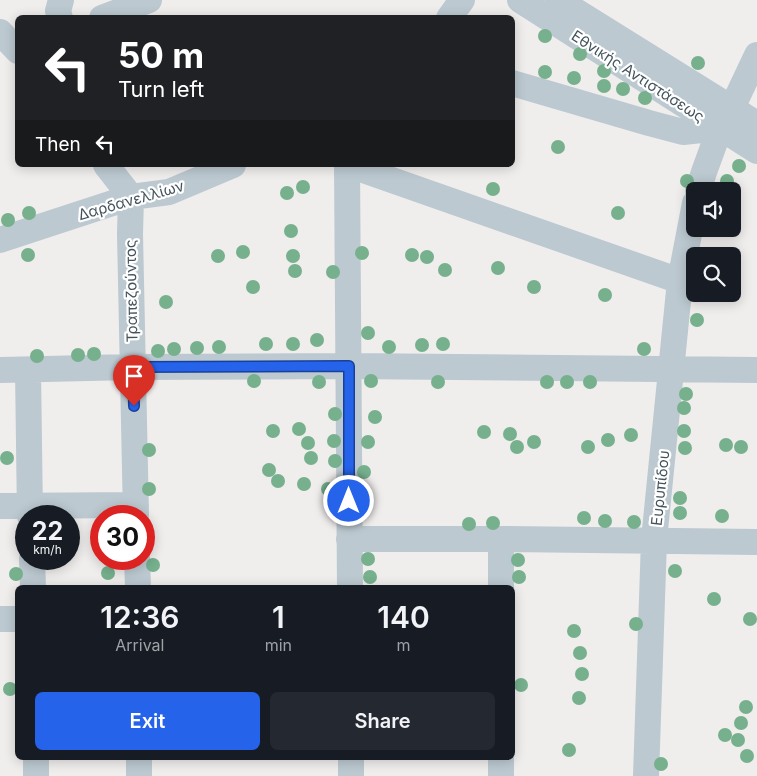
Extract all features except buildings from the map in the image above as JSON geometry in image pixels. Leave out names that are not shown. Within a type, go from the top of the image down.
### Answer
[{"type":"street","points":[[59,15],[58,11],[61,0]]},
{"type":"street","points":[[110,15],[149,0]]},
{"type":"street","points":[[452,15],[462,0]]},
{"type":"street","name":"Εθνικής Αντιστάσεως","points":[[520,0],[726,118],[757,124]]},
{"type":"street","name":"Εθνικής Αντιστάσεως","points":[[558,0],[726,118],[757,151]]},
{"type":"street","points":[[701,182],[726,118],[757,54]]},
{"type":"street","points":[[515,84],[683,132],[726,118]]},
{"type":"street","points":[[108,167],[132,196]]},
{"type":"street","name":"Δαρδανελλίων","points":[[0,240],[132,196],[169,192],[228,167]]},
{"type":"street","points":[[348,167],[350,585]]},
{"type":"street","points":[[354,167],[680,281]]},
{"type":"street","name":"Τραπεζούντος","points":[[132,196],[130,234],[136,505]]},
{"type":"street","name":"Ευρυπίδου","points":[[646,776],[654,540],[680,281],[688,237]]},
{"type":"street","points":[[0,370],[349,366],[757,370]]},
{"type":"street","points":[[28,370],[30,505]]},
{"type":"street","points":[[0,506],[15,508]]},
{"type":"street","points":[[349,539],[757,542]]},
{"type":"street","points":[[501,539],[501,585]]},
{"type":"street","points":[[32,570],[33,585]]},
{"type":"street","points":[[137,570],[138,585]]},
{"type":"street","points":[[0,619],[15,619]]},
{"type":"street","points":[[36,760],[36,776]]},
{"type":"street","points":[[139,760],[139,776]]},
{"type":"street","points":[[351,760],[351,776]]},
{"type":"street","points":[[501,760],[501,776]]},
{"type":"route","points":[[134,406],[133,367],[349,366],[349,501]]}]
